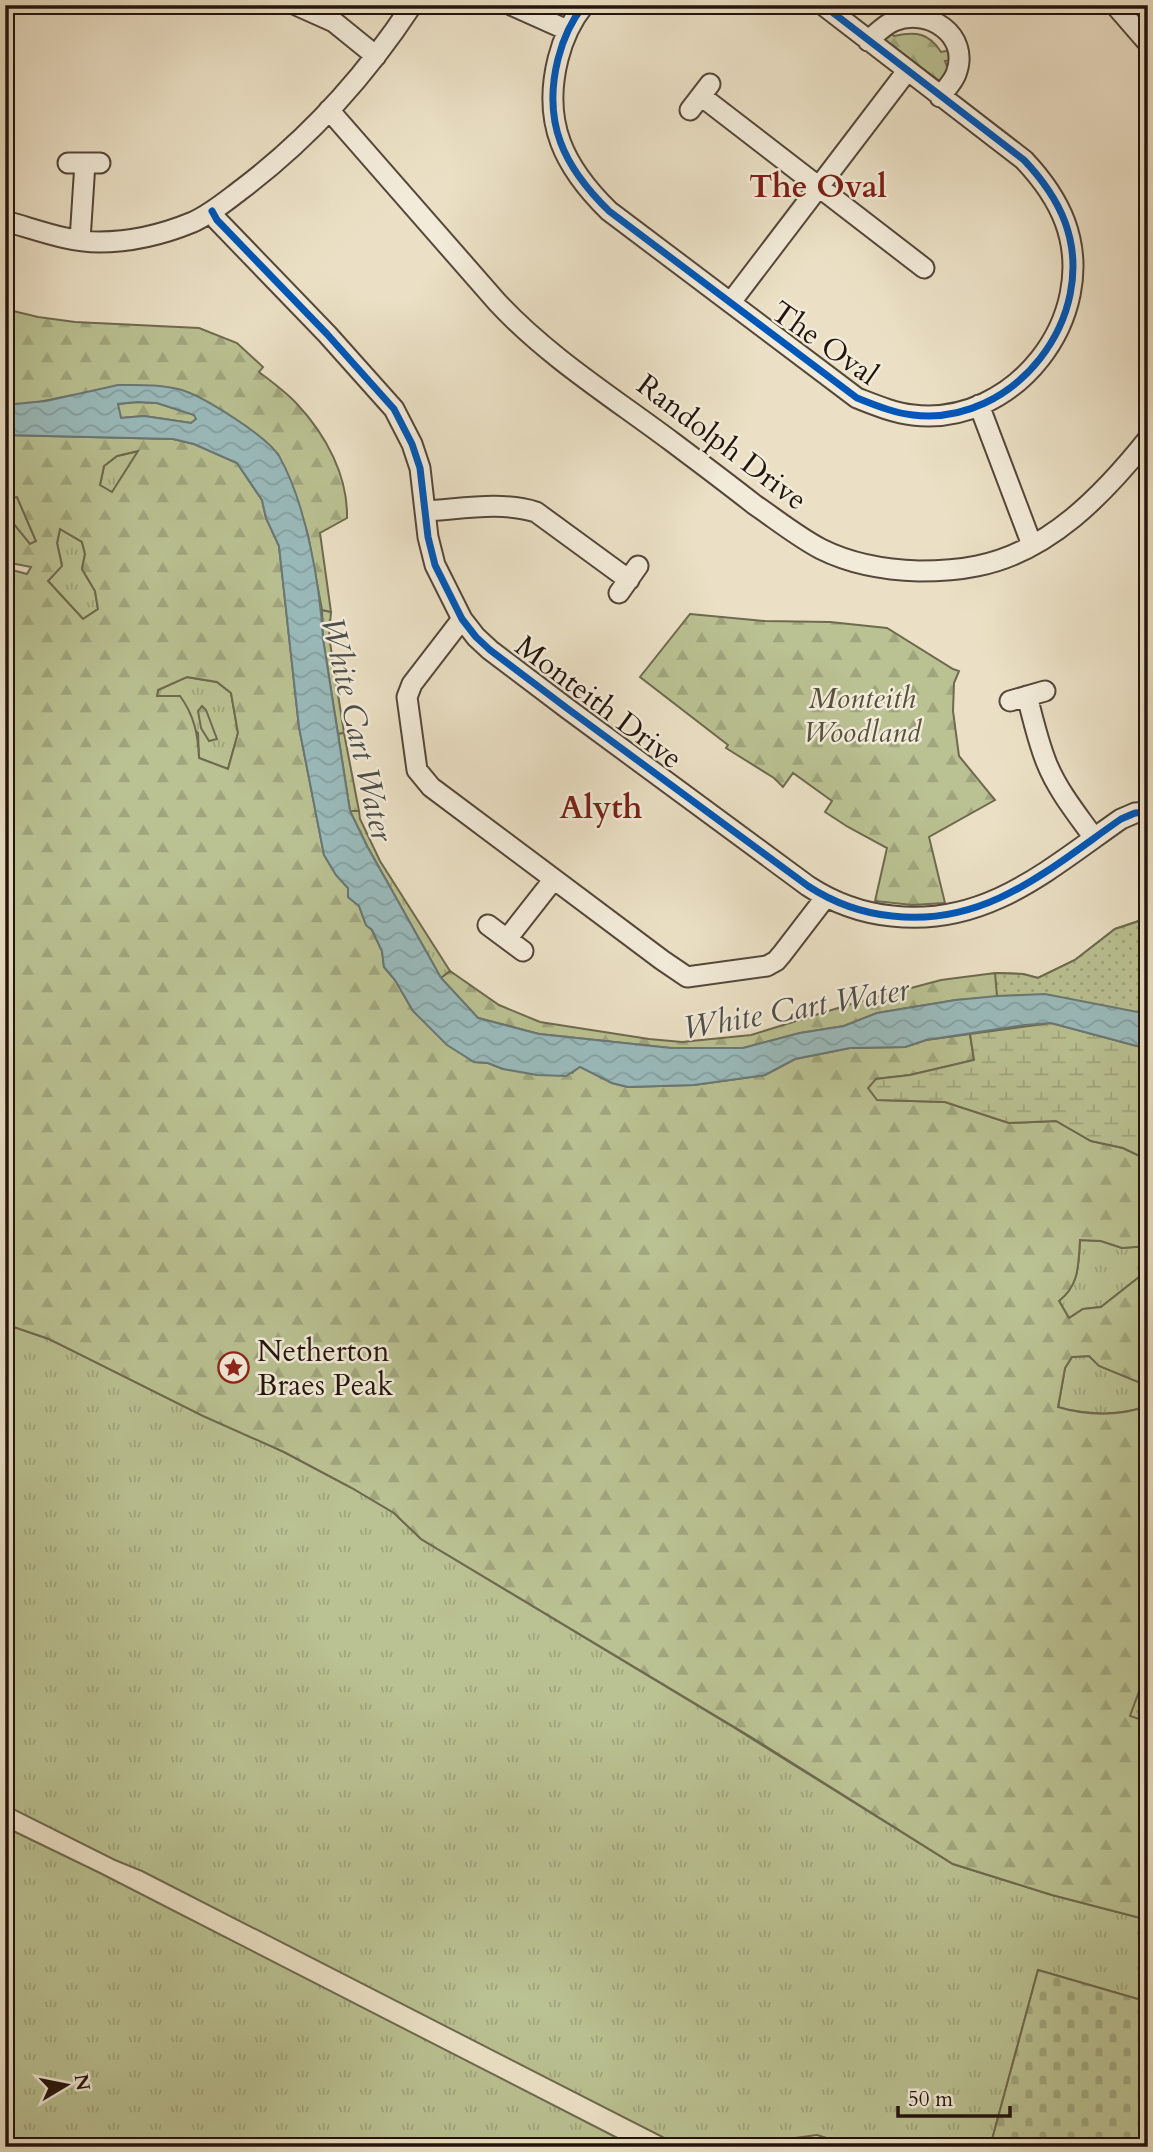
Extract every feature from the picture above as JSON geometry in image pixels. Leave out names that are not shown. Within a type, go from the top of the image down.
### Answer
[{"type":"street","points":[[296,5],[334,22],[376,56]]},
{"type":"street","points":[[5,221],[61,237],[108,241],[145,237],[184,225],[212,211],[258,177],[329,110],[376,56],[412,5]]},
{"type":"street","points":[[511,5],[567,30]]},
{"type":"street","name":"The Oval","points":[[584,5],[567,30],[553,80],[555,128],[561,146],[578,177],[609,211],[857,398],[912,415],[941,415],[979,405],[1003,393],[1026,376],[1048,350],[1059,328],[1068,302],[1071,279],[1071,249],[1065,221],[1051,192],[1024,160],[823,5]]},
{"type":"street","points":[[1115,5],[1148,43]]},
{"type":"street","points":[[868,41],[887,24],[902,19],[927,18],[943,27],[951,35],[957,49],[958,63],[956,75],[940,97]]},
{"type":"street","points":[[731,302],[907,71]]},
{"type":"street","points":[[701,97],[925,268]]},
{"type":"street","name":"Randolph Drive","points":[[329,110],[506,311],[583,375],[801,538],[824,550],[881,568],[912,570],[940,571],[1001,560],[1055,531],[1094,499],[1128,466],[1148,439]]},
{"type":"street","points":[[80,240],[84,163]]},
{"type":"street","name":"Monteith Drive","points":[[212,211],[217,220],[327,334],[394,409],[412,444],[420,468],[428,537],[435,565],[462,619],[490,650],[825,898],[856,910],[916,919],[977,909],[1005,897],[1135,813],[1148,812]]},
{"type":"street","points":[[979,405],[1032,545]]},
{"type":"street","points":[[426,511],[521,507],[536,512],[629,579]]},
{"type":"street","points":[[462,619],[412,684],[407,697],[417,770],[430,787],[687,977],[768,966],[782,954],[825,898]]},
{"type":"street","points":[[1027,696],[1038,740],[1048,766],[1061,792],[1094,838]]},
{"type":"street","points":[[488,925],[515,945],[554,879]]},
{"type":"green space","points":[[886,30],[894,36],[921,35],[932,41],[941,52],[952,50],[953,60],[945,61],[950,74],[942,83],[886,41]]},
{"type":"green space","points":[[5,309],[75,322],[199,328],[237,343],[263,367],[259,372],[293,400],[317,429],[333,457],[344,487],[347,518],[320,533],[331,612],[322,610],[308,535],[291,483],[278,454],[245,426],[195,395],[73,395],[29,404],[5,405]]},
{"type":"green space","points":[[157,403],[195,415],[197,419],[191,423],[144,416],[121,418],[117,404]]},
{"type":"green space","points":[[5,435],[173,439],[194,444],[237,463],[262,500],[266,518],[279,546],[299,727],[324,855],[348,888],[348,897],[359,906],[366,925],[372,930],[382,951],[384,967],[413,1011],[474,1062],[488,1063],[503,1069],[572,1073],[580,1066],[612,1083],[628,1087],[694,1085],[765,1075],[795,1059],[850,1048],[905,1047],[926,1040],[970,1034],[974,1060],[910,1075],[876,1079],[878,1100],[945,1102],[1009,1123],[1056,1121],[1091,1141],[1123,1148],[1148,1160],[1148,1246],[1122,1248],[1101,1241],[1080,1240],[1074,1281],[1059,1301],[1069,1318],[1083,1309],[1101,1307],[1148,1270],[1148,1386],[1099,1366],[1089,1356],[1072,1357],[1065,1368],[1058,1407],[1103,1414],[1148,1406],[1148,1920],[1052,1895],[953,1864],[751,1737],[421,1539],[394,1513],[352,1488],[284,1452],[203,1416],[49,1339],[5,1324],[5,568],[27,574],[31,567],[5,562],[5,513],[30,544],[36,541],[17,497],[5,499]],"holes":[[[138,451],[112,492],[100,485],[104,466],[117,456]],[[60,529],[82,542],[85,554],[82,569],[95,591],[98,609],[83,619],[48,581],[62,566],[57,543]],[[187,677],[217,682],[231,693],[238,733],[228,769],[199,758],[194,725],[185,703],[180,696],[157,696],[158,690]]]},
{"type":"green space","points":[[139,451],[112,493],[100,485],[104,466],[117,456]]},
{"type":"green space","points":[[17,497],[36,541],[30,545],[5,513],[5,499]]},
{"type":"green space","points":[[60,529],[82,542],[85,554],[82,569],[95,591],[98,609],[83,619],[48,581],[62,565],[57,543]]},
{"type":"green space","points":[[322,610],[331,612],[329,636],[344,733],[338,734],[323,639]]},
{"type":"green space","name":"Monteith Woodland","points":[[690,614],[887,628],[959,671],[954,683],[953,711],[959,756],[995,800],[929,837],[945,903],[912,905],[875,901],[887,848],[825,812],[832,801],[793,773],[783,787],[774,778],[726,748],[728,745],[640,677]]},
{"type":"green space","points":[[186,677],[217,682],[231,693],[238,733],[228,769],[199,758],[198,733],[157,696],[158,690]]},
{"type":"green space","points":[[202,706],[217,739],[209,741],[201,728],[198,711]]},
{"type":"green space","points":[[344,733],[359,811],[350,811],[338,734]]},
{"type":"green space","points":[[350,811],[359,811],[360,819],[380,861],[450,971],[441,978],[367,846]]},
{"type":"green space","points":[[1148,918],[1045,994],[956,1000],[877,1013],[844,1026],[800,1033],[743,1048],[671,1048],[539,1034],[478,1018],[441,978],[450,971],[499,1005],[540,1022],[682,1042],[751,1035],[941,980],[995,973],[1023,974],[1038,978],[1075,960],[1115,929]]},
{"type":"green space","points":[[1148,918],[1148,1031],[995,1008],[995,973],[1023,974],[1038,978],[1075,960],[1115,929]]},
{"type":"green space","points":[[1051,1023],[1148,1049],[1148,1160],[1123,1148],[1091,1141],[1056,1121],[1009,1123],[945,1102],[877,1100],[868,1088],[876,1079],[910,1075],[974,1060],[970,1034]]},
{"type":"green space","points":[[1080,1240],[1101,1241],[1122,1248],[1148,1246],[1148,1270],[1101,1307],[1083,1309],[1069,1318],[1059,1301],[1074,1281]]},
{"type":"green space","points":[[5,1324],[49,1339],[284,1452],[352,1488],[394,1513],[421,1539],[733,1727],[953,1864],[1052,1895],[1148,1920],[1148,2002],[1038,1970],[990,2147],[855,2147],[817,2135],[729,2147],[682,2147],[142,1871],[5,1805]]},
{"type":"green space","points":[[1089,1356],[1100,1366],[1148,1386],[1148,1406],[1126,1412],[1103,1413],[1058,1408],[1065,1368],[1072,1357]]},
{"type":"green space","points":[[1148,1667],[1148,1722],[1130,1716]]},
{"type":"green space","points":[[5,1827],[100,1873],[635,2147],[5,2147]]},
{"type":"green space","points":[[1038,1970],[1148,2002],[1148,2147],[990,2147]]},
{"type":"water","points":[[118,385],[174,388],[192,394],[234,418],[262,438],[279,456],[297,497],[310,545],[350,811],[441,978],[478,1018],[539,1034],[671,1048],[743,1048],[800,1033],[844,1026],[877,1013],[956,1000],[1045,994],[1148,1014],[1148,1049],[1051,1023],[926,1040],[905,1047],[850,1048],[795,1059],[765,1075],[694,1085],[628,1087],[612,1083],[580,1067],[566,1076],[537,1075],[474,1062],[447,1045],[413,1011],[384,967],[382,951],[372,930],[366,925],[359,906],[348,897],[348,888],[324,855],[299,727],[279,546],[266,518],[262,500],[237,463],[194,444],[173,439],[5,435],[5,405],[46,401]],"holes":[[[157,403],[194,415],[196,419],[191,423],[144,416],[121,418],[118,404]]]},
{"type":"cycle path","points":[[584,5],[568,31],[558,59],[554,82],[555,124],[569,160],[580,178],[609,211],[857,398],[892,411],[913,415],[950,414],[984,403],[1015,384],[1040,359],[1059,328],[1070,294],[1073,258],[1065,222],[1048,189],[1024,160],[823,5]]},
{"type":"cycle path","points":[[212,211],[217,220],[327,334],[394,409],[412,444],[420,468],[428,537],[435,565],[462,619],[476,637],[568,709],[808,886],[848,906],[881,915],[926,917],[957,913],[1015,890],[1042,875],[1121,819],[1135,813],[1148,812]]},
{"type":"place","name":"Netherton Braes Peak","points":[[234,1368]]},
{"type":"district","name":"The Oval","points":[[818,186]]},
{"type":"district","name":"Alyth","points":[[601,807]]},
{"type":"water label","name":"White Cart Water","points":[[358,729]]},
{"type":"water label","name":"White Cart Water","points":[[796,1008]]}]
